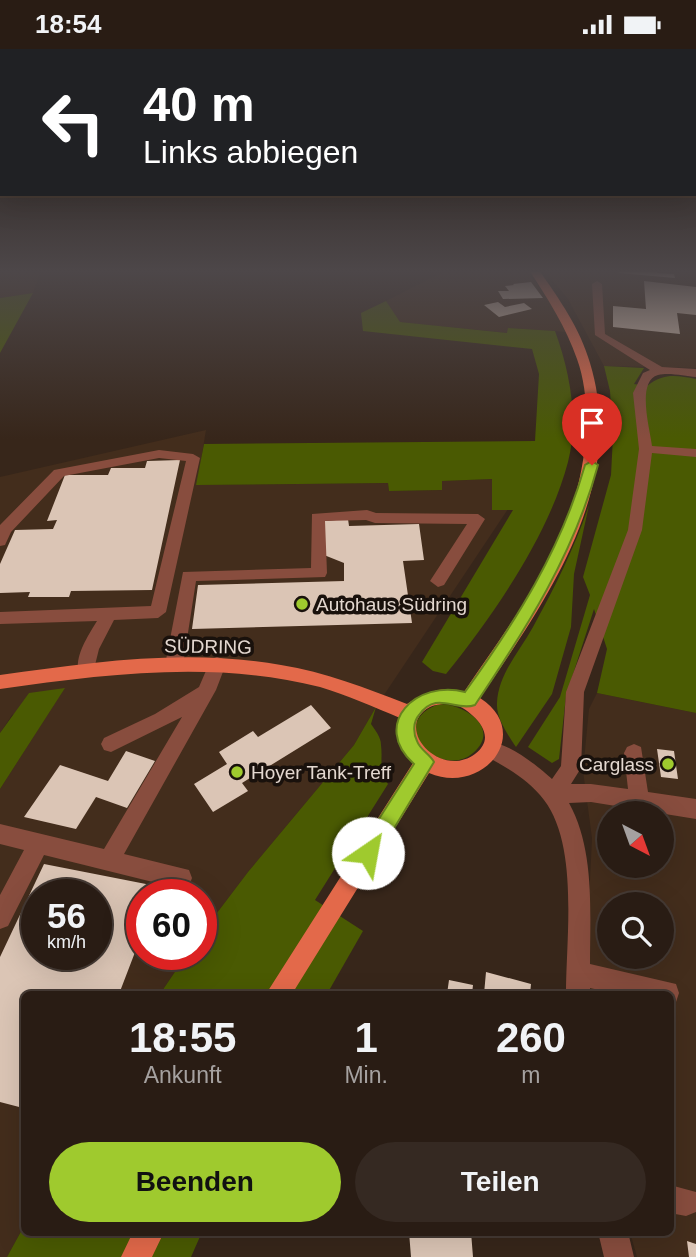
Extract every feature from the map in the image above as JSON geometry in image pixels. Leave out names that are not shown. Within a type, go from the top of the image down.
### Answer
[{"type":"main road","points":[[469,700],[515,633],[551,571],[579,509],[592,465],[595,416],[593,392],[584,355],[571,326]]},
{"type":"main road","name":"SÜDRING","points":[[0,682],[86,672],[217,664],[319,679],[410,713]]},
{"type":"main road","points":[[452,695],[469,700],[482,709],[491,722],[494,736],[491,750],[480,762],[463,770],[443,770],[425,762],[413,752],[406,739],[405,726],[410,713],[420,702],[435,696],[452,695]]},
{"type":"main road","points":[[280,991],[425,762]]},
{"type":"main road","points":[[136,1257],[147,1236]]},
{"type":"street","points":[[599,326],[600,335],[659,370]]},
{"type":"street","points":[[553,794],[571,768],[575,692],[635,530],[646,449],[639,393],[646,375],[659,370],[696,373]]},
{"type":"street","points":[[646,449],[696,453]]},
{"type":"street","points":[[0,541],[4,530],[59,473],[159,454],[193,458],[158,612],[0,618]]},
{"type":"street","points":[[174,665],[189,576],[319,573],[317,517],[367,515],[375,518],[478,519],[438,581]]},
{"type":"street","points":[[86,672],[90,649],[108,615]]},
{"type":"street","points":[[109,860],[207,690],[217,664]]},
{"type":"street","points":[[111,744],[162,720],[207,690]]},
{"type":"street","points":[[491,750],[525,769],[553,794],[563,809],[572,833],[576,859],[578,984],[647,991]]},
{"type":"street","points":[[553,794],[591,793],[639,801],[634,753]]},
{"type":"street","points":[[674,806],[696,809]]},
{"type":"street","points":[[0,834],[181,878]]},
{"type":"street","points":[[0,918],[39,843]]},
{"type":"street","points":[[614,1236],[619,1257]]},
{"type":"shaded area","points":[[442,326],[563,326],[566,332],[509,328],[508,333]]},
{"type":"shaded area","points":[[583,326],[696,326],[696,368],[604,366]]},
{"type":"shaded area","points":[[206,430],[197,485],[388,483],[389,491],[441,490],[441,481],[492,479],[492,510],[508,509],[376,707],[354,745],[217,913],[217,879],[126,879],[126,970],[176,970],[162,991],[21,991],[21,1231],[7,1257],[0,1257],[0,789],[64,689],[12,715],[0,733],[0,477]]},
{"type":"shaded area","points":[[597,693],[696,713],[696,1257],[637,1257],[631,1236],[674,1236],[674,991],[590,991],[587,943],[592,838],[583,771],[589,709]]},
{"type":"green space","points":[[0,326],[15,326],[0,353]]},
{"type":"green space","points":[[362,326],[443,326],[507,333],[508,328],[555,331],[569,379],[573,413],[571,446],[548,518],[518,574],[446,674],[433,671],[422,662],[513,510],[492,510],[492,479],[442,481],[442,490],[389,491],[388,483],[196,485],[204,444],[535,441],[539,374],[532,349],[363,331]]},
{"type":"green space","points":[[604,366],[644,368],[634,384],[647,386],[670,376],[696,379],[696,713],[597,693],[607,649],[594,609],[566,696],[559,759],[552,763],[528,747],[560,697],[590,595],[583,577],[611,475],[613,436],[610,391]]},
{"type":"green space","points":[[589,505],[574,574],[571,627],[552,694],[516,747],[498,715],[501,682],[557,582]]},
{"type":"green space","points":[[65,688],[0,789],[0,733],[29,693]]},
{"type":"green space","points":[[439,704],[459,708],[476,719],[482,727],[481,744],[473,753],[460,760],[446,760],[433,755],[423,747],[417,736],[416,724],[423,713]]},
{"type":"green space","points":[[376,707],[371,724],[380,739],[382,769],[388,784],[315,900],[363,931],[329,991],[162,991],[176,970],[217,970],[217,913],[354,745]]},
{"type":"green space","points":[[21,1231],[21,1236],[200,1236],[191,1257],[7,1257]]},
{"type":"building","points":[[679,326],[680,334],[613,327]]},
{"type":"building","points":[[180,460],[152,590],[71,591],[69,597],[28,597],[30,592],[0,593],[0,564],[15,530],[53,529],[57,520],[47,521],[65,475],[108,475],[111,468],[145,468],[147,461]]},
{"type":"building","name":"Autohaus Südring","points":[[348,519],[349,526],[419,524],[424,560],[403,561],[412,623],[192,629],[198,585],[344,581],[344,563],[324,555],[325,521]]},
{"type":"building","points":[[311,705],[331,728],[242,783],[248,791],[213,812],[194,784],[227,764],[219,752],[253,731],[258,737]]},
{"type":"building","name":"Carglass","points":[[657,749],[674,751],[678,779],[661,777]]},
{"type":"building","points":[[126,751],[155,761],[127,808],[96,797],[76,829],[24,817],[60,765],[108,781]]},
{"type":"building","points":[[44,864],[126,880],[126,970],[128,970],[120,991],[21,991],[21,1107],[0,1102],[0,957],[21,913],[21,970],[112,970],[112,879],[37,879]]},
{"type":"building","points":[[486,972],[531,984],[530,991],[484,991]]},
{"type":"building","points":[[449,980],[473,985],[472,991],[447,991]]},
{"type":"building","points":[[409,1236],[471,1236],[473,1257],[411,1257]]},
{"type":"building","points":[[687,1241],[696,1244],[696,1257],[689,1257]]},
{"type":"place","name":"Autohaus Südring","points":[[302,604]]},
{"type":"place","name":"Carglass","points":[[668,764]]},
{"type":"place","name":"Hoyer Tank-Treff","points":[[237,772]]},
{"type":"route","points":[[368,853],[425,762],[413,752],[406,739],[405,726],[410,713],[420,702],[435,696],[452,695],[469,700],[515,633],[551,571],[569,535],[592,465]]}]
